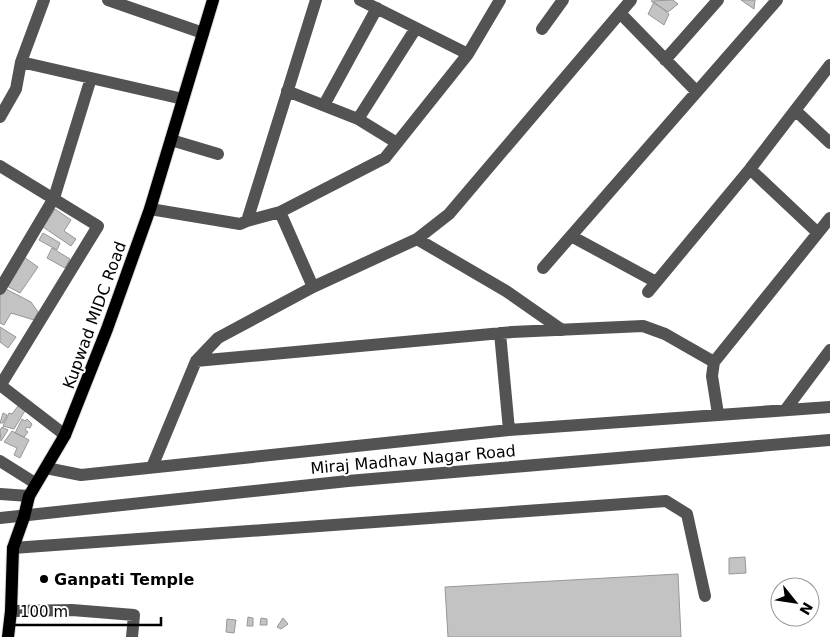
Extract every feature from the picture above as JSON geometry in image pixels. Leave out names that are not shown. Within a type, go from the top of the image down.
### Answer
[{"type":"main road","name":"Kupwad MIDC Road","points":[[8,637],[11,611],[13,548],[29,496],[35,483],[65,436],[107,329],[150,209],[213,0]]},
{"type":"street","points":[[0,117],[16,89],[21,62],[44,0]]},
{"type":"street","points":[[108,0],[204,33]]},
{"type":"street","points":[[247,221],[316,0]]},
{"type":"street","points":[[360,0],[468,54]]},
{"type":"street","points":[[150,209],[240,224],[280,212],[385,158],[468,54],[500,0]]},
{"type":"street","points":[[542,29],[563,0]]},
{"type":"street","points":[[152,467],[196,362],[218,338],[313,287],[417,239],[450,214],[631,0]]},
{"type":"street","points":[[666,60],[718,0]]},
{"type":"street","points":[[543,268],[777,0]]},
{"type":"street","points":[[324,105],[377,8]]},
{"type":"street","points":[[620,13],[697,92]]},
{"type":"street","points":[[358,119],[416,28]]},
{"type":"street","points":[[21,62],[183,99]]},
{"type":"street","points":[[571,236],[652,287],[750,169],[830,65]]},
{"type":"street","points":[[0,289],[54,198],[91,78]]},
{"type":"street","points":[[287,91],[358,119],[397,143]]},
{"type":"street","points":[[795,110],[830,143]]},
{"type":"street","points":[[171,140],[218,154]]},
{"type":"street","points":[[0,166],[98,226],[0,386],[65,436]]},
{"type":"street","points":[[750,169],[818,233]]},
{"type":"street","points":[[280,212],[313,287]]},
{"type":"street","points":[[718,414],[712,376],[714,362],[830,218]]},
{"type":"street","points":[[417,239],[506,291],[562,330]]},
{"type":"street","points":[[196,362],[500,334],[643,326],[665,334],[714,362]]},
{"type":"street","points":[[500,334],[509,430]]},
{"type":"street","points":[[786,409],[830,350]]},
{"type":"street","points":[[46,468],[80,475],[509,430],[830,407]]},
{"type":"street","name":"Miraj Madhav Nagar Road","points":[[0,518],[24,517],[348,481],[830,440]]},
{"type":"street","points":[[0,461],[35,483]]},
{"type":"street","points":[[0,494],[29,496]]},
{"type":"street","points":[[13,548],[666,501],[688,514],[705,596]]},
{"type":"street","points":[[11,611],[72,610],[134,615],[132,637]]},
{"type":"building","points":[[673,0],[678,4],[668,12],[651,1]]},
{"type":"building","points":[[741,0],[755,0],[754,9]]},
{"type":"building","points":[[654,2],[669,14],[664,25],[648,14]]},
{"type":"building","points":[[55,209],[71,220],[64,231],[76,239],[71,246],[43,227]]},
{"type":"building","points":[[43,233],[60,243],[57,250],[39,240]]},
{"type":"building","points":[[52,248],[70,259],[65,268],[47,258]]},
{"type":"building","points":[[24,257],[38,267],[20,293],[7,286]]},
{"type":"building","points":[[4,288],[31,302],[38,312],[34,320],[11,313],[4,325],[0,323],[0,294]]},
{"type":"building","points":[[0,327],[16,337],[8,348],[0,342]]},
{"type":"building","points":[[18,406],[26,409],[14,429],[3,426],[9,413],[12,414]]},
{"type":"building","points":[[3,413],[7,415],[3,423],[0,423]]},
{"type":"building","points":[[22,419],[25,421],[27,419],[32,424],[30,428],[27,427],[25,430],[28,432],[24,437],[15,433]]},
{"type":"building","points":[[2,427],[8,430],[1,441],[0,430]]},
{"type":"building","points":[[12,431],[29,440],[20,458],[14,455],[17,448],[4,442]]},
{"type":"building","points":[[745,557],[746,573],[729,574],[729,558]]},
{"type":"building","points":[[678,574],[681,637],[448,637],[445,587]]},
{"type":"building","points":[[248,617],[253,618],[253,626],[247,626]]},
{"type":"building","points":[[261,618],[267,619],[267,625],[260,625]]},
{"type":"building","points":[[283,618],[288,624],[281,629],[277,627]]},
{"type":"building","points":[[227,619],[236,620],[234,633],[226,632]]},
{"type":"place","name":"Ganpati Temple","points":[[44,579]]}]
